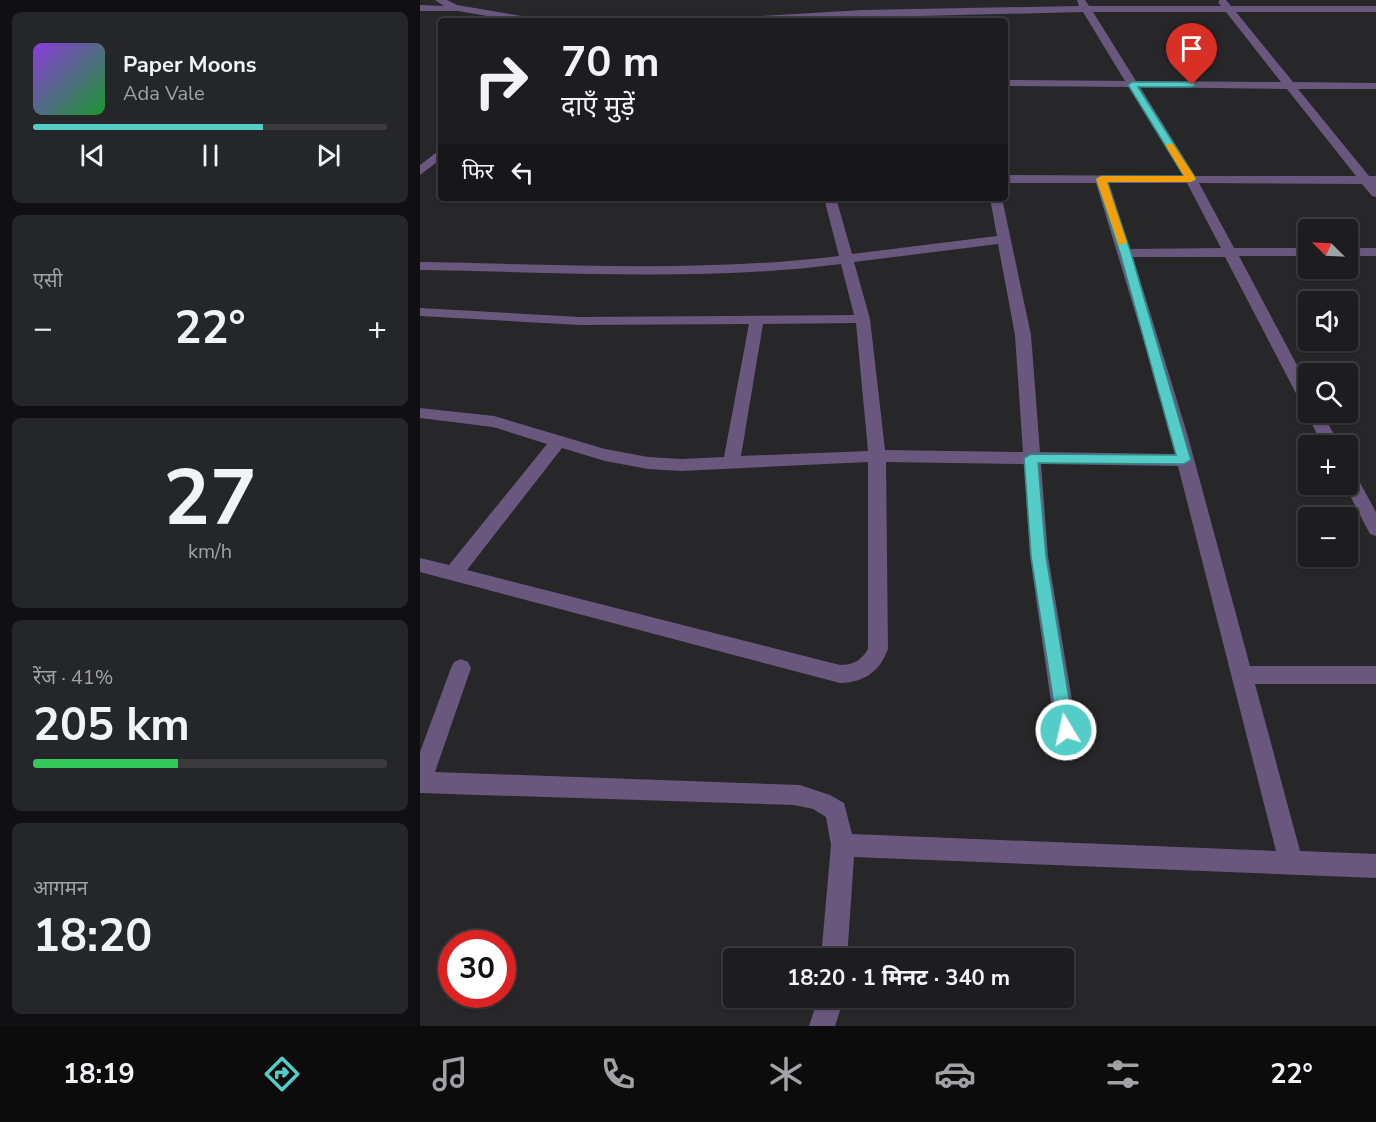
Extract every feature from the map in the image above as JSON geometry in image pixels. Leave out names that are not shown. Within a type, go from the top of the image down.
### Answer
[{"type":"street","points":[[440,0],[464,9]]},
{"type":"street","points":[[962,0],[966,16]]},
{"type":"street","points":[[1355,0],[1371,9],[1376,20]]},
{"type":"street","points":[[777,18],[862,13],[966,16],[1083,5],[1225,4],[1371,9]]},
{"type":"street","points":[[1225,4],[1288,85],[1371,180],[1376,193]]},
{"type":"street","points":[[1083,5],[1191,179],[1298,382]]},
{"type":"street","points":[[420,8],[464,9],[516,18]]},
{"type":"street","points":[[1008,82],[1376,86]]},
{"type":"street","points":[[420,171],[438,156]]},
{"type":"street","points":[[420,171],[438,172]]},
{"type":"street","points":[[1008,179],[1371,180]]},
{"type":"street","points":[[1101,179],[1126,253],[1184,460],[1291,863]]},
{"type":"street","points":[[420,565],[840,674],[853,674],[864,670],[873,660],[878,649],[877,456],[863,319],[831,201]]},
{"type":"street","points":[[997,201],[1023,335],[1038,556],[1066,730]]},
{"type":"street","points":[[420,266],[727,270],[847,260],[1004,239]]},
{"type":"street","points":[[1126,253],[1298,252]]},
{"type":"street","points":[[1358,252],[1376,252]]},
{"type":"street","points":[[420,312],[580,321],[863,319]]},
{"type":"street","points":[[731,463],[757,319]]},
{"type":"street","points":[[420,412],[494,422],[605,455],[648,464],[681,465],[877,456],[1184,460]]},
{"type":"street","points":[[454,573],[558,441]]},
{"type":"street","points":[[1358,489],[1370,505],[1376,529]]},
{"type":"street","points":[[461,668],[420,783],[810,796],[826,803],[836,812],[843,845],[835,948]]},
{"type":"street","points":[[1241,675],[1376,675]]},
{"type":"street","points":[[843,845],[1376,866]]},
{"type":"street","points":[[822,1026],[828,1008]]},
{"type":"slow traffic","points":[[1122,243],[1101,179],[1191,179],[1170,146]]},
{"type":"route","points":[[1066,730],[1038,556],[1031,458],[1184,460],[1126,253],[1101,179],[1191,179],[1132,85],[1192,85]]}]
